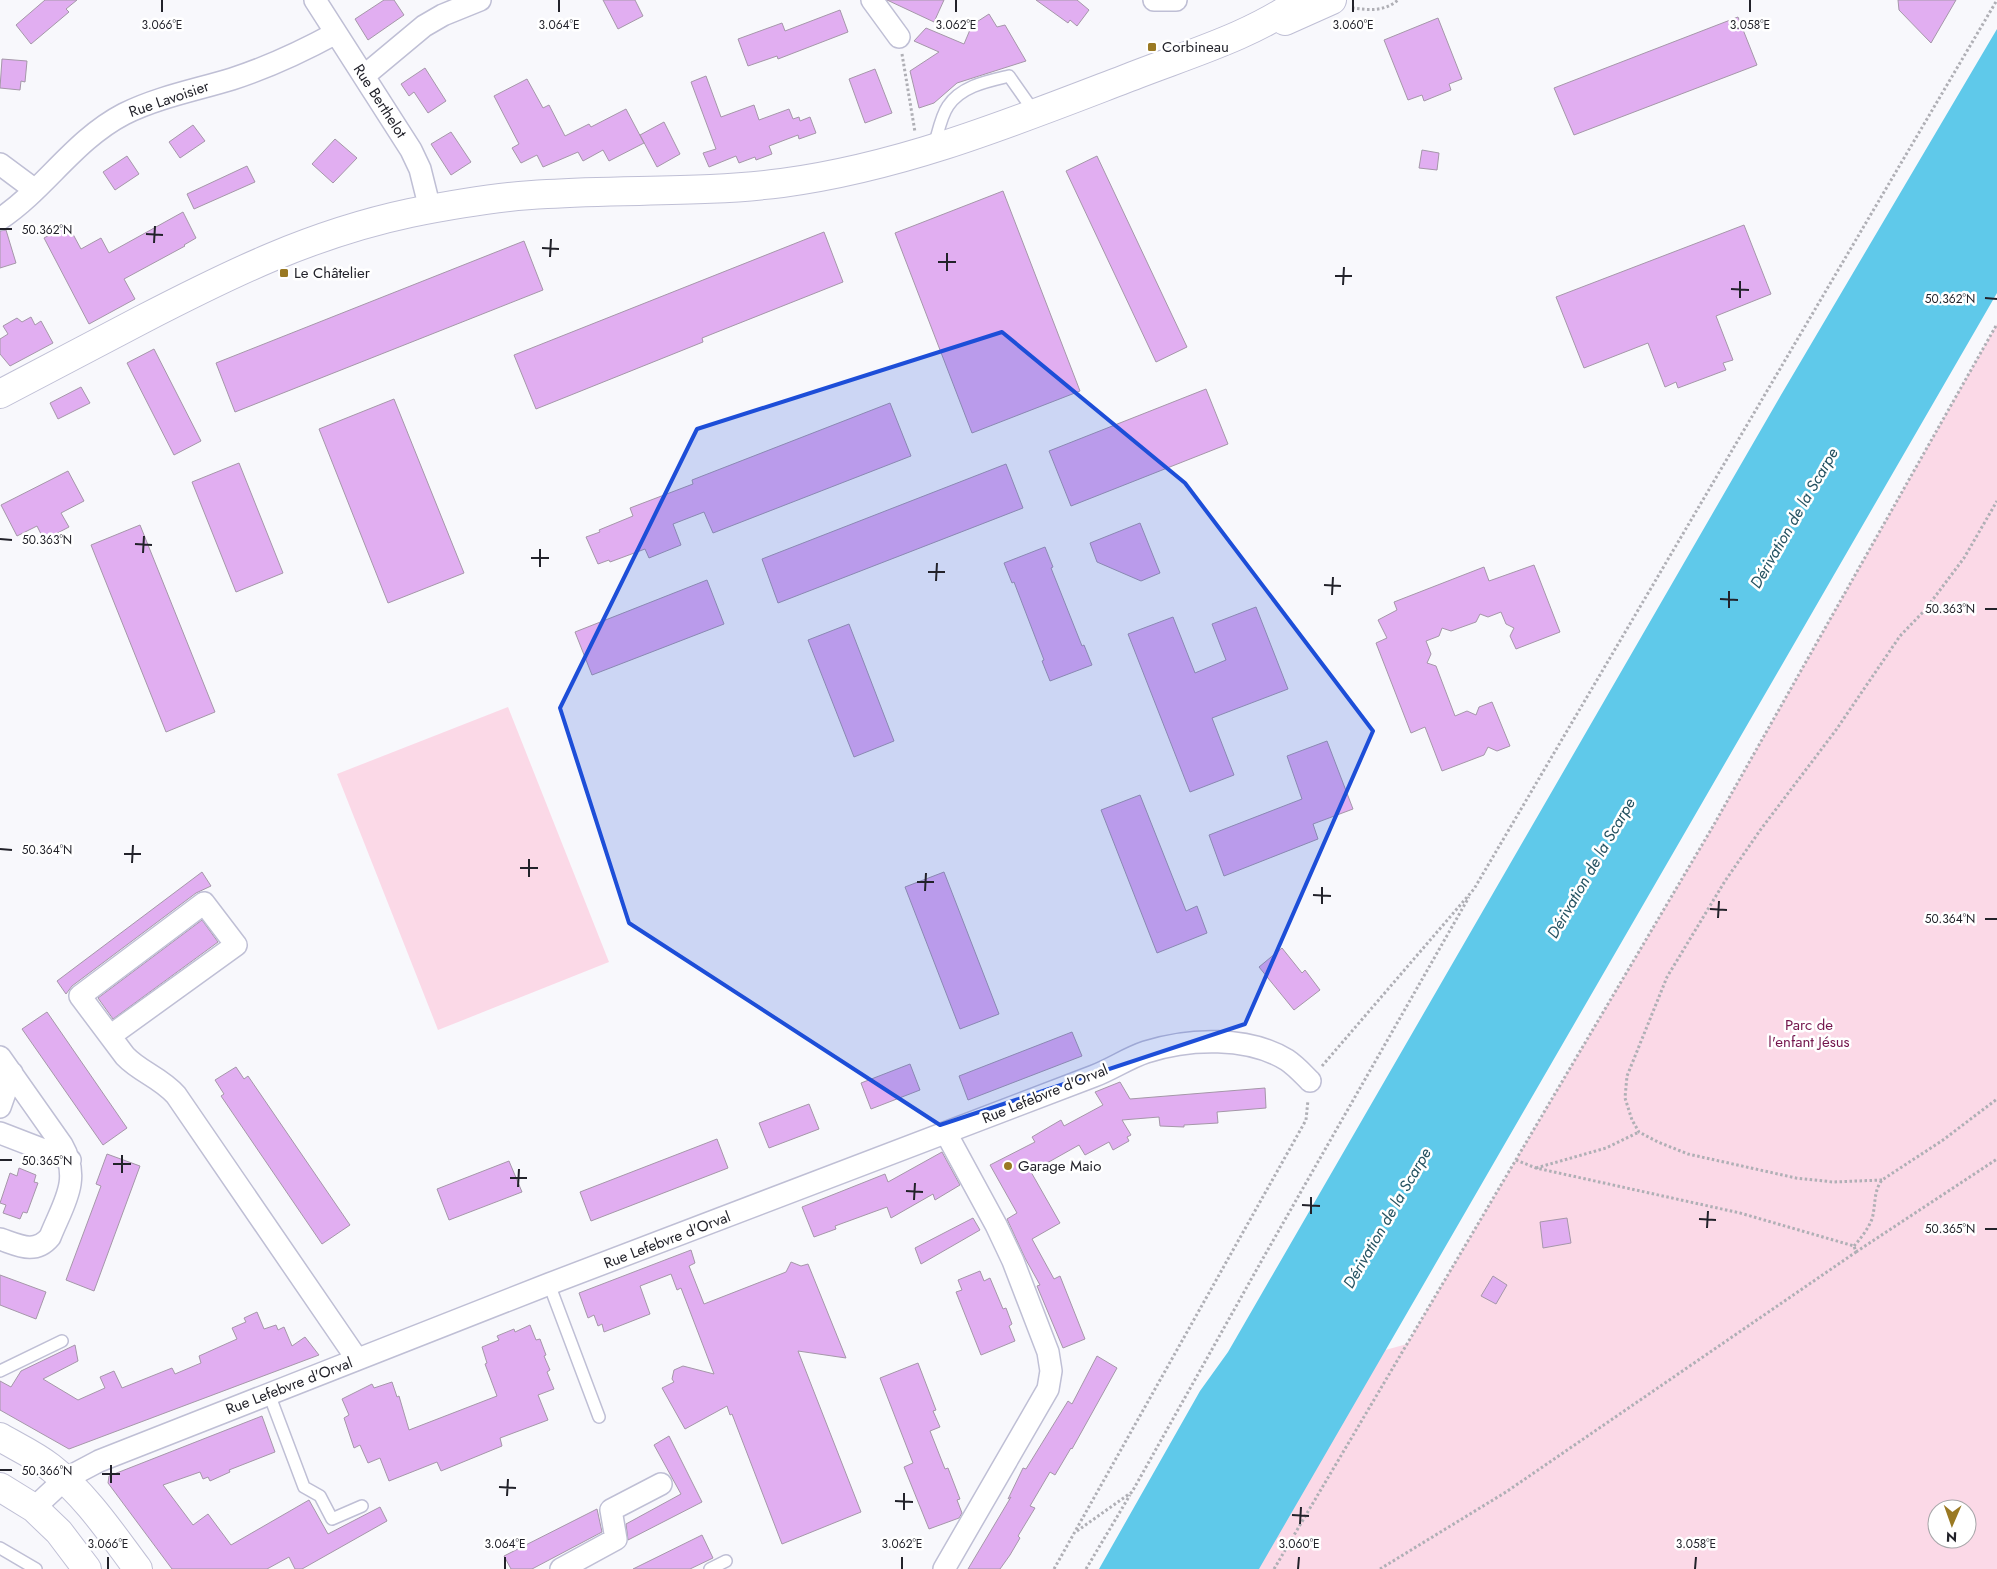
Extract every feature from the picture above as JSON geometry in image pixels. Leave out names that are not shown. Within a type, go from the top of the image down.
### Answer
[{"type":"main road","points":[[1233,37],[1280,14],[1301,0]]},
{"type":"main road","points":[[0,394],[187,297],[277,254],[329,234],[375,221],[480,200],[533,195],[719,188],[770,184],[854,170],[925,152],[1035,113],[1233,37],[1287,20],[1332,0]]},
{"type":"main road","points":[[0,1437],[42,1461],[65,1479],[96,1512],[138,1569]]},
{"type":"main road","points":[[0,1486],[34,1508],[58,1532],[87,1569]]},
{"type":"street","name":"Rue Berthelot","points":[[315,0],[412,150],[420,169],[430,209]]},
{"type":"street","points":[[364,76],[440,7],[480,0]]},
{"type":"street","points":[[872,0],[899,37]]},
{"type":"street","points":[[1154,0],[1176,0]]},
{"type":"street","name":"Rue Lavoisier","points":[[0,219],[19,206],[82,144],[123,115],[160,99],[252,72],[305,50],[336,34]]},
{"type":"street","points":[[0,164],[35,190]]},
{"type":"street","points":[[110,1036],[236,945],[204,903],[80,996],[110,1036],[130,1061],[163,1081],[176,1094],[357,1359]]},
{"type":"street","name":"Rue Lefebvre d'Orval","points":[[34,1508],[65,1479],[99,1461],[549,1284],[1094,1076],[1145,1052],[1181,1045],[1220,1043],[1246,1045],[1263,1049],[1288,1060],[1310,1081]]},
{"type":"street","points":[[0,1107],[6,1065]]},
{"type":"street","points":[[0,1239],[24,1248],[45,1244],[50,1238],[70,1186],[72,1168],[70,1160],[57,1137],[6,1065]]},
{"type":"street","points":[[0,1133],[70,1160]]},
{"type":"street","points":[[944,1569],[1048,1389],[1051,1370],[1048,1352],[1013,1261],[996,1225],[946,1133]]},
{"type":"street","points":[[566,1568],[616,1539],[611,1510],[661,1484]]},
{"type":"lane","points":[[925,152],[947,106],[956,97],[977,84],[1009,76],[1035,113]]},
{"type":"lane","points":[[549,1284],[599,1417]]},
{"type":"lane","points":[[0,1371],[62,1341]]},
{"type":"lane","points":[[269,1394],[304,1487],[320,1496],[332,1519],[362,1506]]},
{"type":"lane","points":[[0,1548],[36,1569]]},
{"type":"lane","points":[[710,1569],[726,1560]]},
{"type":"path","points":[[1086,1569],[1132,1492],[1266,1252],[1474,889],[1997,0]]},
{"type":"path","points":[[899,37],[925,152]]},
{"type":"path","points":[[1274,1569],[1712,828],[1997,324]]},
{"type":"path","points":[[1882,1180],[1834,1182],[1796,1178],[1688,1154],[1658,1142],[1639,1132],[1632,1120],[1625,1098],[1627,1076],[1667,977],[1685,944],[1746,851],[1836,730],[1900,636],[1924,610],[1964,558],[1997,501]]},
{"type":"path","points":[[1054,1569],[1306,1120],[1310,1081],[1474,889]]},
{"type":"path","points":[[1854,1246],[1866,1232],[1872,1219],[1876,1188],[1882,1180],[1943,1140],[1997,1099]]},
{"type":"path","points":[[1536,1168],[1606,1148],[1639,1132]]},
{"type":"path","points":[[1380,1569],[1506,1492],[1856,1252],[1997,1159]]},
{"type":"path","points":[[1516,1160],[1536,1168],[1740,1213],[1854,1246]]},
{"type":"path","points":[[1854,1246],[1856,1252]]},
{"type":"path","points":[[1074,1532],[1132,1492]]},
{"type":"highlighted area","points":[[1002,332],[1185,483],[1373,731],[1245,1024],[940,1125],[629,923],[560,708],[697,429]]},
{"type":"green space","name":"Parc de l'enfant Jésus","points":[[1997,324],[1997,1569],[1136,1569],[1241,1390],[1407,1344],[1712,828]]},
{"type":"green space","points":[[508,707],[609,962],[438,1030],[337,774]]},
{"type":"water","name":"Dérivation de la Scarpe","points":[[1997,29],[1997,293],[1259,1569],[1099,1569],[1200,1391],[1228,1352],[1781,395]]},
{"type":"building","points":[[45,0],[77,0],[66,9],[69,12],[31,44],[16,25]]},
{"type":"building","points":[[384,0],[394,0],[404,15],[368,40],[355,19]]},
{"type":"building","points":[[603,0],[635,0],[643,16],[618,29]]},
{"type":"building","points":[[887,0],[944,0],[934,22]]},
{"type":"building","points":[[1036,0],[1077,0],[1089,10],[1077,26],[1070,20],[1068,23]]},
{"type":"building","points":[[1898,0],[1956,0],[1931,43],[1899,10]]},
{"type":"building","points":[[840,10],[848,32],[778,59],[777,56],[748,66],[738,39],[782,23],[785,31]]},
{"type":"building","points":[[989,14],[997,27],[1005,25],[1026,61],[957,83],[934,103],[919,108],[910,71],[939,52],[914,41],[926,28],[964,44],[972,25]]},
{"type":"building","points":[[1738,17],[1757,65],[1574,135],[1554,88]]},
{"type":"building","points":[[1438,18],[1462,79],[1449,84],[1451,90],[1424,101],[1422,95],[1408,100],[1384,40]]},
{"type":"building","points":[[2,59],[27,61],[25,82],[21,81],[20,90],[0,88]]},
{"type":"building","points":[[425,68],[446,101],[428,113],[414,92],[409,96],[401,84]]},
{"type":"building","points":[[875,69],[892,113],[865,123],[849,79]]},
{"type":"building","points":[[706,76],[721,117],[754,105],[759,120],[789,109],[793,119],[799,117],[800,121],[810,117],[816,133],[799,139],[798,135],[769,146],[772,154],[756,160],[755,157],[739,163],[736,156],[709,167],[703,153],[716,149],[691,82]]},
{"type":"building","points":[[527,79],[543,108],[549,105],[565,136],[589,124],[591,127],[626,109],[644,143],[609,161],[603,150],[583,161],[578,152],[543,167],[537,155],[521,163],[512,148],[519,144],[494,96]]},
{"type":"building","points":[[664,122],[680,154],[657,167],[640,135]]},
{"type":"building","points":[[193,125],[205,141],[180,158],[169,142]]},
{"type":"building","points":[[451,132],[471,162],[451,175],[431,144]]},
{"type":"building","points":[[335,139],[357,158],[333,183],[312,164]]},
{"type":"building","points":[[1422,150],[1439,153],[1437,170],[1419,168]]},
{"type":"building","points":[[127,156],[139,174],[115,190],[103,172]]},
{"type":"building","points":[[1097,156],[1187,347],[1156,362],[1066,171]]},
{"type":"building","points":[[247,166],[255,182],[194,209],[187,194]]},
{"type":"building","points":[[1003,191],[1080,391],[972,433],[895,233]]},
{"type":"building","points":[[183,212],[196,238],[185,246],[124,279],[135,299],[89,324],[44,238],[68,225],[81,249],[101,238],[109,253]]},
{"type":"building","points":[[1744,225],[1771,294],[1716,316],[1733,360],[1723,363],[1726,370],[1678,388],[1676,382],[1665,387],[1648,343],[1584,368],[1556,297]]},
{"type":"building","points":[[6,230],[16,263],[0,268],[0,231]]},
{"type":"building","points":[[824,232],[843,282],[702,338],[703,342],[536,409],[514,355]]},
{"type":"building","points":[[524,241],[543,290],[235,412],[216,363]]},
{"type":"building","points":[[31,317],[35,325],[41,321],[53,343],[10,366],[0,354],[0,339],[8,334],[3,326],[17,318],[22,322]]},
{"type":"building","points":[[154,349],[201,441],[174,455],[127,363]]},
{"type":"building","points":[[81,387],[90,403],[58,419],[50,403]]},
{"type":"building","points":[[1206,389],[1228,444],[1071,506],[1049,451]]},
{"type":"building","points":[[394,399],[464,573],[388,603],[319,429]]},
{"type":"building","points":[[890,403],[911,456],[713,533],[704,512],[673,524],[681,545],[649,558],[645,549],[610,562],[609,560],[598,564],[586,537],[633,516],[630,508],[693,484],[692,480]]},
{"type":"building","points":[[239,463],[283,573],[236,592],[192,482]]},
{"type":"building","points":[[1006,464],[1023,508],[778,603],[762,559]]},
{"type":"building","points":[[68,471],[84,501],[61,513],[69,527],[44,540],[37,526],[17,536],[1,505]]},
{"type":"building","points":[[1140,523],[1160,573],[1141,581],[1097,562],[1090,543]]},
{"type":"building","points":[[140,525],[215,712],[166,732],[91,545]]},
{"type":"building","points":[[1045,547],[1053,567],[1051,568],[1082,646],[1084,645],[1092,665],[1050,681],[1042,661],[1044,660],[1014,582],[1012,583],[1004,563]]},
{"type":"building","points":[[1534,565],[1560,632],[1516,649],[1510,636],[1514,628],[1506,624],[1501,612],[1488,617],[1480,614],[1476,622],[1451,631],[1442,628],[1439,636],[1426,641],[1431,654],[1427,663],[1436,666],[1455,716],[1467,711],[1476,715],[1479,707],[1492,702],[1510,746],[1497,751],[1488,747],[1484,755],[1442,771],[1425,727],[1411,733],[1376,643],[1387,638],[1378,620],[1397,610],[1394,602],[1484,567],[1489,581]]},
{"type":"building","points":[[707,580],[724,624],[592,675],[575,632]]},
{"type":"building","points":[[1256,607],[1288,689],[1212,718],[1234,775],[1190,792],[1128,634],[1173,617],[1195,673],[1226,660],[1212,624]]},
{"type":"building","points":[[849,624],[894,741],[854,757],[808,640]]},
{"type":"building","points":[[1327,741],[1353,809],[1313,824],[1318,839],[1224,876],[1209,835],[1302,799],[1287,756]]},
{"type":"building","points":[[1140,795],[1186,911],[1197,906],[1207,933],[1157,953],[1101,810]]},
{"type":"building","points":[[202,872],[211,886],[196,893],[72,986],[66,994],[57,981]]},
{"type":"building","points":[[944,872],[999,1014],[960,1029],[905,887]]},
{"type":"building","points":[[202,920],[218,942],[113,1019],[98,998]]},
{"type":"building","points":[[1282,948],[1302,973],[1305,970],[1320,990],[1294,1010],[1259,967]]},
{"type":"building","points":[[47,1012],[127,1128],[103,1145],[22,1029]]},
{"type":"building","points":[[1072,1032],[1082,1056],[968,1100],[959,1076]]},
{"type":"building","points":[[910,1064],[920,1090],[871,1109],[861,1083]]},
{"type":"building","points":[[236,1067],[244,1079],[248,1076],[350,1225],[322,1244],[221,1096],[224,1094],[215,1080]]},
{"type":"building","points":[[1120,1082],[1130,1099],[1265,1088],[1266,1108],[1217,1112],[1218,1123],[1184,1125],[1184,1127],[1160,1126],[1159,1117],[1122,1120],[1131,1135],[1127,1137],[1129,1141],[1113,1150],[1109,1142],[1085,1155],[1079,1145],[1031,1172],[1060,1223],[1032,1239],[1054,1279],[1060,1276],[1085,1339],[1063,1348],[1037,1286],[1040,1285],[1007,1219],[1017,1213],[990,1165],[1035,1142],[1032,1137],[1061,1120],[1064,1126],[1103,1105],[1095,1092]]},
{"type":"building","points":[[809,1104],[819,1129],[769,1148],[759,1123]]},
{"type":"building","points":[[717,1139],[728,1168],[591,1221],[580,1192]]},
{"type":"building","points":[[942,1152],[960,1185],[935,1200],[933,1194],[891,1218],[887,1207],[835,1226],[836,1229],[814,1237],[802,1207],[885,1174],[888,1182]]},
{"type":"building","points":[[107,1154],[140,1166],[94,1291],[66,1280],[101,1186],[96,1184]]},
{"type":"building","points":[[509,1161],[522,1192],[449,1220],[437,1189]]},
{"type":"building","points":[[19,1168],[36,1175],[34,1182],[38,1183],[27,1213],[23,1212],[20,1219],[3,1213],[6,1205],[0,1203],[10,1173],[17,1176]]},
{"type":"building","points":[[973,1218],[980,1230],[921,1264],[915,1248]]},
{"type":"building","points":[[1567,1218],[1571,1243],[1543,1248],[1540,1222]]},
{"type":"building","points":[[691,1250],[695,1263],[689,1266],[704,1304],[786,1272],[791,1262],[801,1266],[808,1264],[846,1358],[798,1351],[861,1512],[782,1544],[732,1414],[730,1415],[727,1406],[685,1429],[662,1388],[674,1382],[672,1379],[674,1370],[683,1366],[714,1374],[681,1288],[677,1290],[671,1274],[640,1286],[650,1314],[604,1332],[602,1324],[598,1326],[594,1315],[588,1318],[579,1293]]},
{"type":"building","points":[[980,1271],[984,1281],[990,1278],[1003,1309],[1006,1308],[1012,1324],[1009,1326],[1015,1341],[981,1355],[956,1292],[962,1290],[958,1280]]},
{"type":"building","points":[[0,1275],[46,1292],[36,1319],[0,1305]]},
{"type":"building","points":[[1493,1276],[1507,1285],[1496,1304],[1481,1296]]},
{"type":"building","points":[[257,1312],[264,1329],[276,1325],[278,1330],[284,1327],[292,1346],[305,1337],[319,1355],[69,1449],[0,1410],[0,1381],[11,1387],[21,1371],[75,1345],[78,1361],[43,1379],[78,1400],[105,1388],[100,1377],[114,1371],[122,1388],[172,1368],[175,1374],[201,1363],[199,1356],[237,1339],[232,1328],[246,1322],[244,1318]]},
{"type":"building","points":[[530,1325],[536,1340],[540,1339],[546,1355],[544,1356],[550,1370],[547,1372],[554,1389],[538,1395],[548,1420],[500,1438],[502,1446],[441,1471],[437,1462],[389,1481],[380,1458],[368,1463],[360,1445],[354,1448],[344,1418],[349,1415],[342,1399],[372,1384],[374,1388],[392,1382],[397,1397],[399,1396],[409,1430],[497,1396],[485,1364],[487,1363],[482,1347],[499,1340],[497,1336],[514,1329],[515,1332]]},
{"type":"building","points":[[1097,1356],[1117,1368],[1072,1449],[1055,1475],[1050,1472],[1030,1506],[1035,1508],[1018,1536],[1020,1538],[1010,1555],[1000,1569],[968,1569],[1011,1497],[1008,1499],[1023,1468],[1026,1469],[1068,1401],[1072,1404]]},
{"type":"building","points":[[918,1363],[936,1410],[933,1411],[940,1427],[930,1431],[945,1469],[948,1468],[960,1499],[957,1500],[962,1513],[959,1518],[929,1529],[904,1467],[913,1463],[880,1378]]},
{"type":"building","points":[[262,1416],[275,1452],[229,1470],[230,1472],[210,1481],[208,1477],[203,1479],[200,1472],[163,1485],[193,1525],[208,1514],[231,1545],[309,1500],[328,1534],[380,1507],[387,1521],[302,1569],[295,1569],[289,1557],[267,1569],[172,1569],[108,1483],[109,1476]]},
{"type":"building","points":[[669,1436],[702,1502],[628,1540],[626,1524],[681,1494],[654,1445]]},
{"type":"building","points":[[597,1509],[602,1532],[532,1569],[511,1569],[504,1556]]},
{"type":"building","points":[[702,1535],[713,1558],[690,1569],[633,1569]]},
{"type":"place","name":"Corbineau","points":[[1152,47]]},
{"type":"place","name":"Le Châtelier","points":[[284,273]]},
{"type":"place","name":"Garage Maio","points":[[1008,1166]]}]
